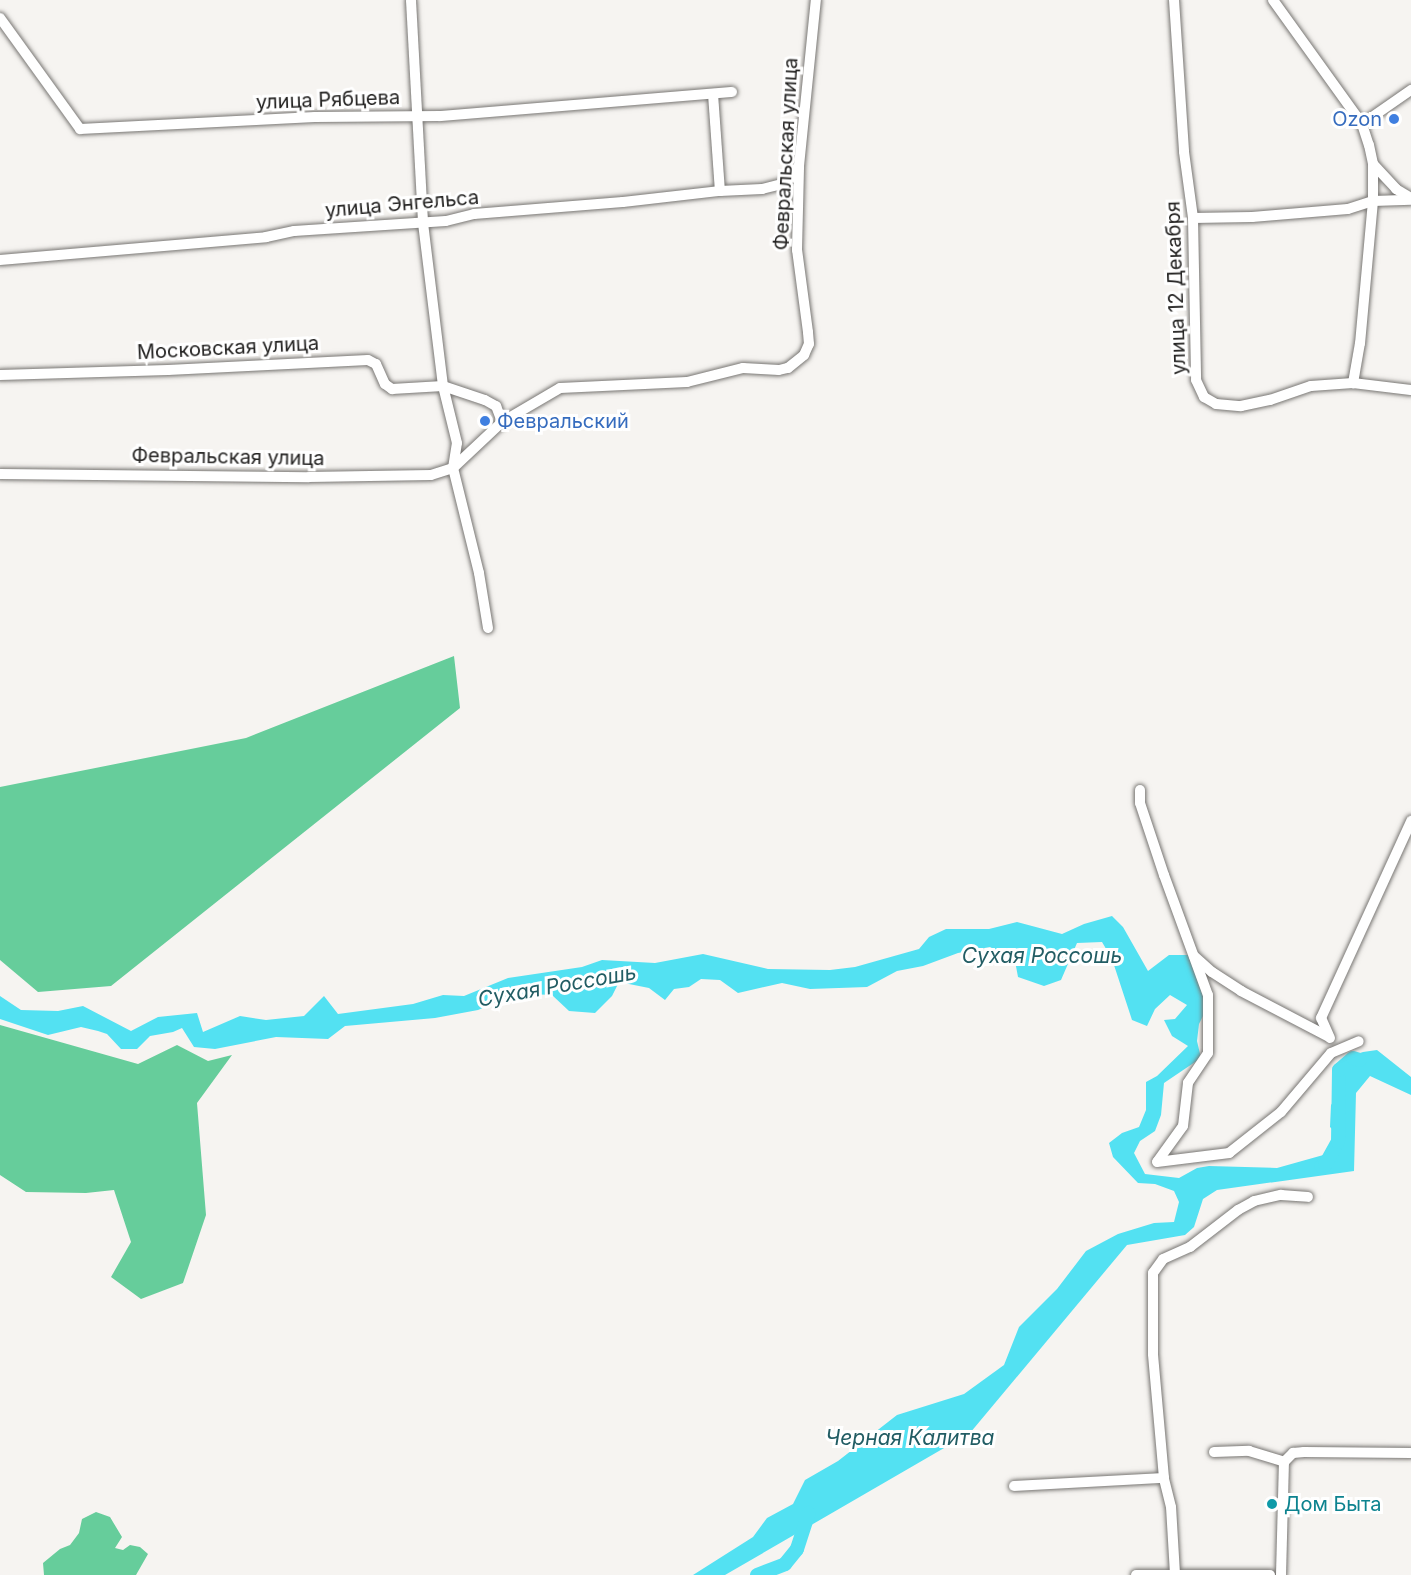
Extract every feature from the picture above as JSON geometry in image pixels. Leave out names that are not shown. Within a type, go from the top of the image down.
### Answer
[{"type":"street","points":[[411,0],[423,222],[443,386],[457,443],[453,468],[479,573],[488,628]]},
{"type":"street","name":"Февральская улица","points":[[0,474],[431,475],[453,468],[502,422],[560,388],[687,382],[743,369],[778,370],[797,363],[809,345],[796,250],[799,166],[816,0]]},
{"type":"street","name":"улица 12 Декабря","points":[[1174,0],[1184,152],[1193,218],[1196,380],[1204,397],[1216,404],[1241,406],[1270,400],[1311,386],[1353,383],[1411,390]]},
{"type":"street","points":[[1273,0],[1362,124],[1373,164],[1373,201],[1360,343],[1353,383]]},
{"type":"street","name":"улица Рябцева","points":[[0,18],[80,129],[315,117],[419,116],[732,92]]},
{"type":"street","points":[[1362,124],[1411,90]]},
{"type":"street","points":[[713,94],[720,191]]},
{"type":"street","points":[[1373,164],[1396,189],[1411,199]]},
{"type":"street","name":"улица Энгельса","points":[[0,260],[266,237],[294,231],[423,222],[474,214],[505,214],[720,191],[762,189],[782,184],[799,166]]},
{"type":"street","points":[[1193,218],[1252,217],[1348,209],[1373,201],[1411,199]]},
{"type":"street","name":"Московская улица","points":[[0,375],[168,370],[368,360],[376,364],[385,384],[392,389],[443,386]]},
{"type":"street","points":[[443,386],[496,406],[502,422]]},
{"type":"street","points":[[1140,790],[1140,803],[1208,995],[1208,1053],[1188,1083],[1183,1126],[1157,1162],[1229,1153],[1281,1112],[1331,1053],[1359,1041]]},
{"type":"street","points":[[1192,954],[1212,972],[1241,991],[1330,1038],[1321,1018],[1411,821]]},
{"type":"street","points":[[1174,1574],[1171,1507],[1164,1478],[1153,1354],[1153,1273],[1162,1259],[1190,1248],[1238,1210],[1254,1201],[1281,1195],[1308,1197]]},
{"type":"street","points":[[1214,1452],[1249,1451],[1284,1462]]},
{"type":"street","points":[[1281,1575],[1284,1462],[1293,1454],[1304,1452],[1411,1453]]},
{"type":"street","points":[[1014,1486],[1164,1478]]},
{"type":"street","points":[[1136,1575],[1270,1575]]},
{"type":"green space","points":[[454,656],[460,708],[111,986],[38,992],[0,960],[0,787],[246,738]]},
{"type":"green space","points":[[0,1025],[138,1064],[177,1045],[208,1061],[232,1055],[197,1103],[206,1215],[183,1283],[141,1299],[111,1277],[131,1242],[114,1190],[86,1193],[26,1192],[0,1175]]},
{"type":"green space","points":[[96,1512],[110,1517],[122,1537],[115,1548],[123,1550],[130,1545],[140,1547],[148,1554],[136,1575],[44,1575],[43,1563],[60,1549],[70,1545],[79,1533],[82,1519]]},
{"type":"water","points":[[1112,916],[1123,927],[1148,971],[1169,955],[1189,955],[1207,1008],[1199,1024],[1197,1041],[1201,1058],[1164,1083],[1161,1115],[1155,1131],[1140,1141],[1134,1153],[1145,1174],[1179,1178],[1197,1168],[1209,1166],[1277,1168],[1334,1152],[1338,1135],[1330,1127],[1331,1105],[1337,1097],[1339,1079],[1348,1057],[1363,1052],[1377,1050],[1411,1077],[1411,1095],[1370,1076],[1356,1093],[1354,1171],[1217,1190],[1203,1199],[1194,1227],[1185,1235],[1127,1245],[970,1433],[725,1575],[693,1575],[753,1537],[767,1518],[793,1504],[805,1480],[838,1461],[897,1415],[964,1394],[1004,1365],[1019,1327],[1057,1289],[1086,1251],[1118,1234],[1154,1223],[1174,1222],[1179,1202],[1174,1191],[1155,1184],[1138,1183],[1113,1157],[1109,1143],[1122,1133],[1139,1127],[1146,1110],[1146,1082],[1157,1076],[1188,1046],[1172,1036],[1164,1020],[1175,1019],[1187,1005],[1170,995],[1155,1009],[1147,1026],[1132,1020],[1112,959],[1102,942],[1077,943],[1061,980],[1044,986],[1018,977],[1015,961],[990,947],[958,953],[923,966],[897,971],[867,987],[810,989],[782,983],[738,993],[720,980],[701,979],[689,987],[674,989],[665,1000],[649,988],[619,982],[612,996],[595,1013],[569,1011],[552,995],[529,994],[504,999],[478,1010],[435,1018],[345,1026],[328,1039],[276,1037],[215,1049],[194,1047],[182,1028],[150,1036],[137,1049],[121,1049],[107,1034],[98,1031],[81,1027],[48,1035],[0,1019],[0,996],[21,1010],[58,1011],[83,1006],[131,1031],[158,1017],[197,1013],[203,1032],[240,1016],[266,1020],[304,1016],[324,996],[338,1014],[413,1004],[443,995],[464,996],[508,978],[582,967],[602,960],[655,963],[703,954],[768,969],[830,970],[855,967],[919,949],[929,937],[946,929],[989,929],[1017,922],[1062,934],[1084,924]]},
{"type":"waterway","points":[[1321,1166],[1325,1165],[1338,1142],[1339,1070],[1353,1058],[1360,1060]]},
{"type":"waterway","points":[[757,1575],[785,1564],[797,1549],[809,1513]]},
{"type":"place","name":"Ozon","points":[[1394,119]]},
{"type":"place","name":"Февральский","points":[[485,421]]},
{"type":"place","name":"Дом Быта","points":[[1272,1504]]},
{"type":"water label","name":"Сухая Россошь","points":[[1042,956]]},
{"type":"water label","name":"Сухая Россошь","points":[[557,986]]},
{"type":"water label","name":"Черная Калитва","points":[[910,1438]]}]
